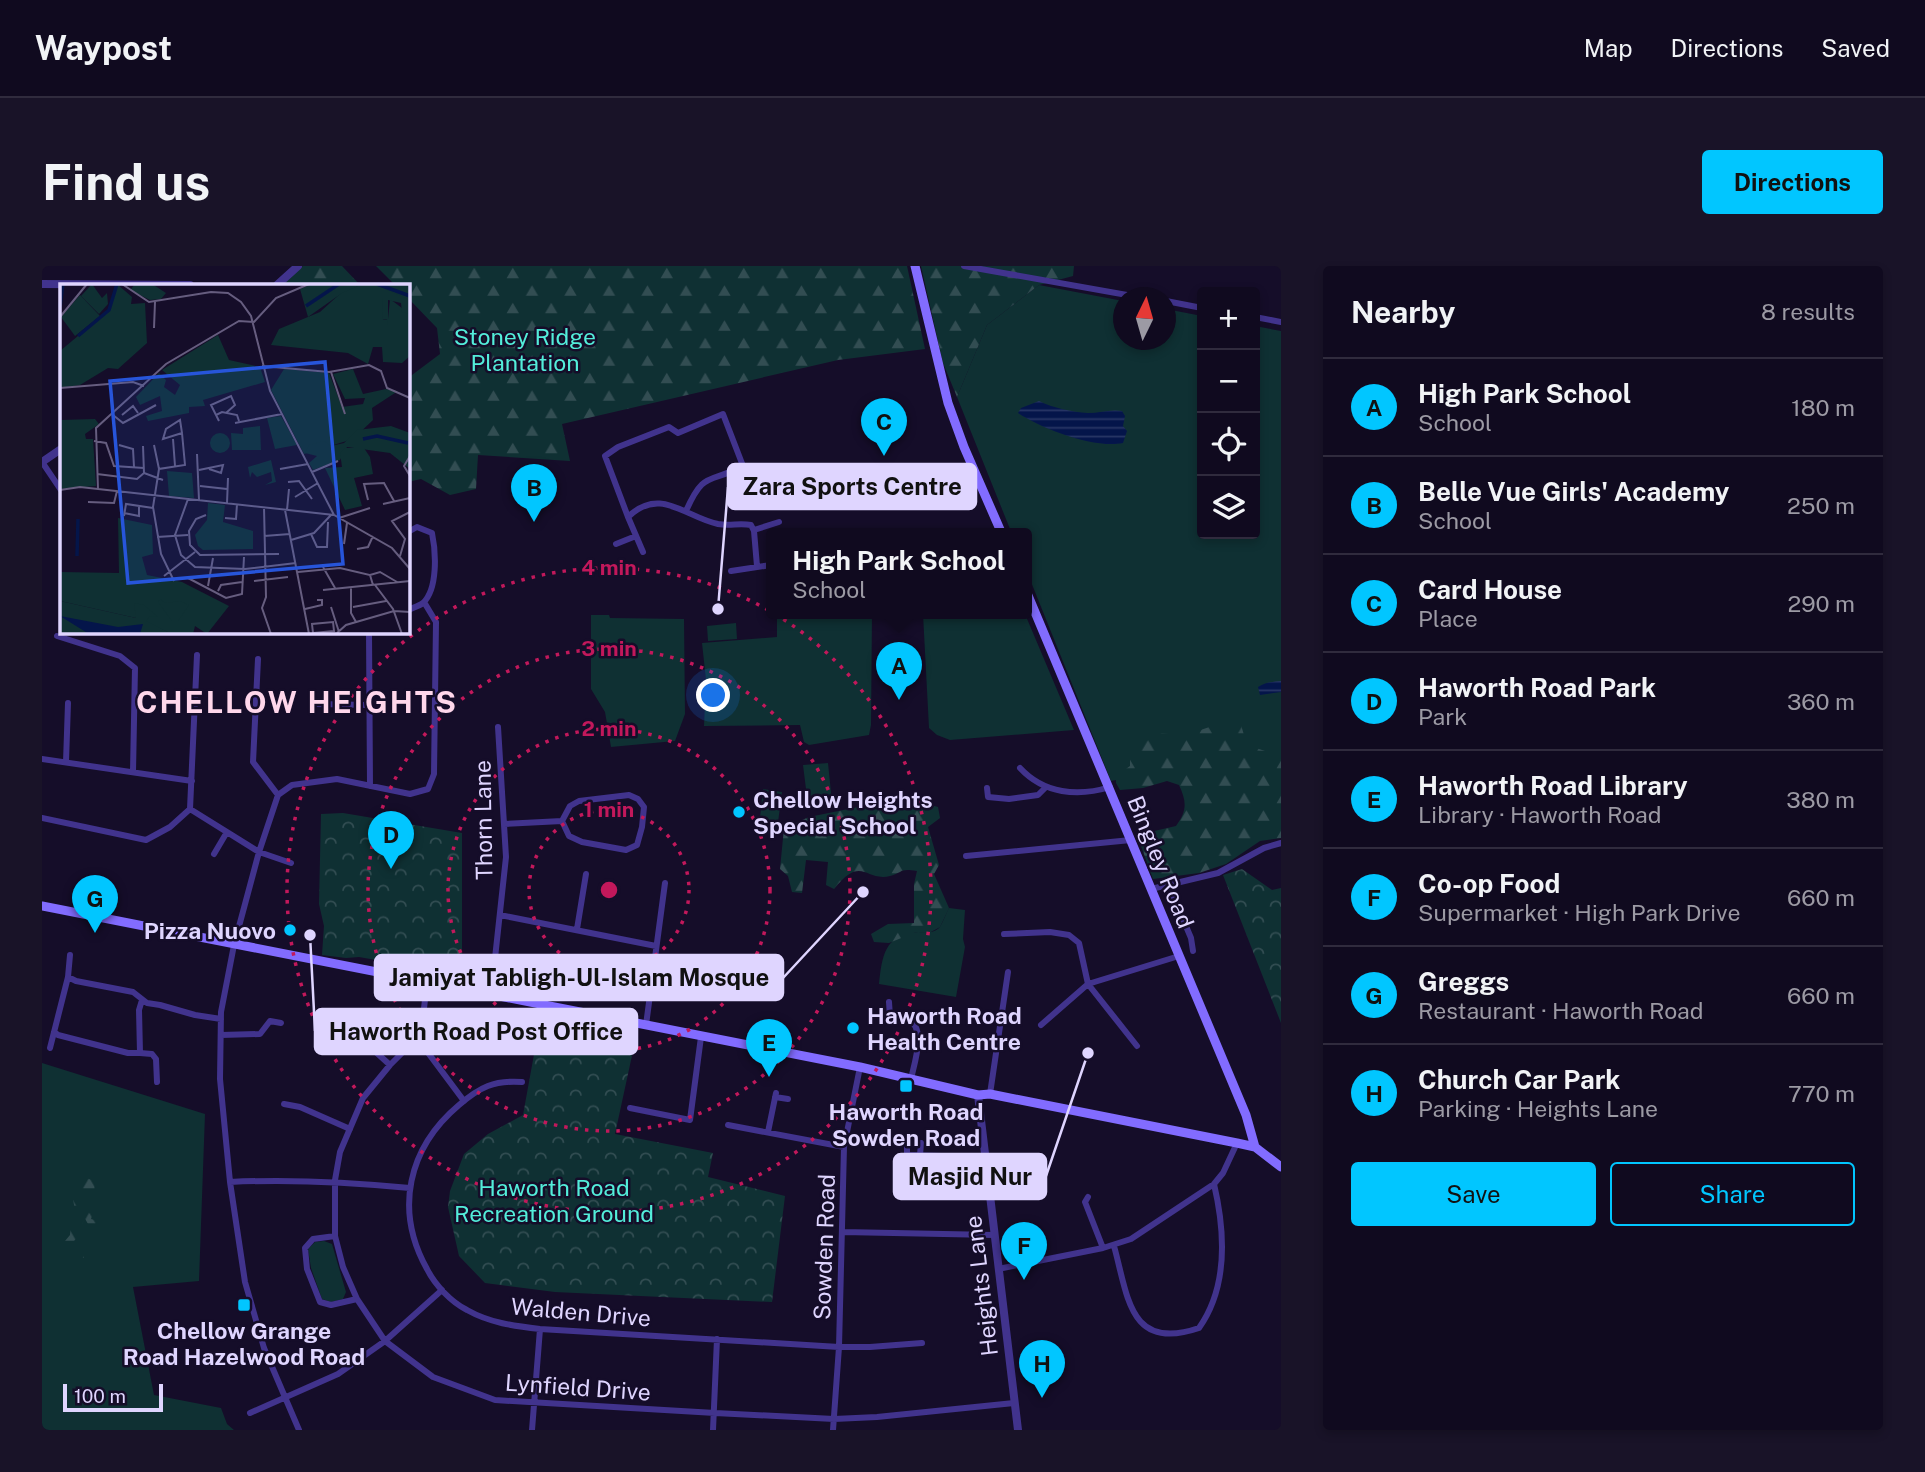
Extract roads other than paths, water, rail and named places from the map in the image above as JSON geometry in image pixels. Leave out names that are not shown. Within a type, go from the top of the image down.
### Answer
[{"type":"main road","points":[[915,266],[948,403],[999,528]]},
{"type":"main road","name":"Bingley Road","points":[[1032,605],[1246,1115],[1255,1147]]},
{"type":"main road","points":[[42,906],[860,1067],[978,1095],[990,1094],[1237,1143],[1255,1147],[1280,1164]]},
{"type":"street","points":[[278,284],[298,266]]},
{"type":"street","points":[[964,266],[1113,292]]},
{"type":"street","points":[[42,284],[60,284]]},
{"type":"street","points":[[1176,303],[1197,307]]},
{"type":"street","points":[[1260,318],[1281,321]]},
{"type":"street","points":[[643,552],[605,456],[618,447],[669,428],[678,433],[723,414],[743,466],[706,479],[695,490],[686,511]]},
{"type":"street","points":[[60,450],[42,462],[60,489]]},
{"type":"street","points":[[628,517],[635,510],[662,502],[719,524],[751,525],[754,530],[757,566]]},
{"type":"street","points":[[754,530],[779,523]]},
{"type":"street","points":[[410,531],[417,527],[432,533],[434,580],[424,602],[410,609]]},
{"type":"street","points":[[616,544],[636,536]]},
{"type":"street","points":[[732,571],[766,565]]},
{"type":"street","points":[[299,1430],[264,1348],[244,1282],[230,1182],[220,1079],[221,1018],[234,945],[259,852],[278,795],[292,785],[337,779],[410,794],[428,789],[434,774],[436,622],[424,602]]},
{"type":"street","points":[[369,634],[370,786]]},
{"type":"street","points":[[57,636],[120,656],[135,668],[133,772]]},
{"type":"street","points":[[42,818],[146,839],[170,827],[190,808],[197,655]]},
{"type":"street","points":[[258,659],[253,762],[278,795]]},
{"type":"street","points":[[66,762],[68,703]]},
{"type":"street","points":[[316,704],[370,705]]},
{"type":"street","name":"Thorn Lane","points":[[491,995],[506,857],[498,727]]},
{"type":"street","points":[[42,759],[192,781]]},
{"type":"street","points":[[1020,768],[1045,788],[1082,793],[1110,787]]},
{"type":"street","points":[[987,788],[988,797],[1009,799],[1038,795],[1045,788]]},
{"type":"street","points":[[629,795],[638,799],[644,807],[637,845],[626,850],[582,842],[569,836],[562,821],[570,806],[579,801],[629,795]]},
{"type":"street","points":[[190,808],[259,852],[291,863]]},
{"type":"street","points":[[504,824],[562,821]]},
{"type":"street","points":[[214,854],[227,832]]},
{"type":"street","points":[[966,856],[1131,840]]},
{"type":"street","points":[[1151,889],[1218,873],[1264,848],[1281,843]]},
{"type":"street","points":[[577,929],[586,874]]},
{"type":"street","points":[[646,1025],[665,883]]},
{"type":"street","points":[[1168,884],[1191,938],[1193,951]]},
{"type":"street","points":[[500,915],[656,946]]},
{"type":"street","points":[[1004,934],[1050,932],[1069,935],[1079,943],[1088,984],[1138,1046]]},
{"type":"street","points":[[50,1048],[71,955]]},
{"type":"street","points":[[1041,1025],[1088,984],[1178,956]]},
{"type":"street","points":[[990,1094],[1008,972]]},
{"type":"street","points":[[68,977],[132,992],[142,1000],[187,1014],[221,1018]]},
{"type":"street","points":[[427,982],[422,1026],[417,1038],[464,1101]]},
{"type":"street","points":[[140,1053],[139,1010],[142,1000]]},
{"type":"street","points":[[889,1002],[890,1021],[905,1018],[912,1022],[916,1029],[918,1039],[911,1079]]},
{"type":"street","points":[[221,1035],[260,1034],[270,1021],[281,1023]]},
{"type":"street","points":[[54,1032],[128,1053],[152,1054],[156,1059],[157,1082]]},
{"type":"street","points":[[317,1032],[367,1044],[390,1065]]},
{"type":"street","points":[[630,1108],[690,1120],[701,1037]]},
{"type":"street","name":"Lynfield Drive","points":[[417,1038],[363,1098],[340,1152],[335,1180],[335,1236],[343,1267],[357,1299],[385,1341],[433,1377],[495,1400],[834,1419],[1014,1403]]},
{"type":"street","name":"Sowden Road","points":[[833,1430],[839,1346],[844,1147],[860,1067]]},
{"type":"street","name":"Walden Drive","points":[[522,1082],[503,1081],[486,1086],[464,1101],[445,1116],[414,1167],[408,1215],[415,1247],[432,1278],[466,1310],[499,1323],[540,1329],[839,1346],[870,1347],[922,1343]]},
{"type":"street","points":[[768,1132],[776,1095],[789,1099]]},
{"type":"street","name":"Heights Lane","points":[[978,1095],[1018,1430]]},
{"type":"street","points":[[284,1104],[300,1107],[350,1129]]},
{"type":"street","points":[[728,1125],[844,1147]]},
{"type":"street","points":[[998,1269],[1114,1246],[1131,1239],[1214,1184],[1223,1173],[1237,1143]]},
{"type":"street","points":[[920,1156],[969,1157],[985,1161]]},
{"type":"street","points":[[917,1169],[987,1172]]},
{"type":"street","points":[[230,1182],[335,1180],[410,1188]]},
{"type":"street","points":[[1114,1246],[1132,1311],[1141,1324],[1157,1332],[1173,1334],[1199,1328],[1209,1314],[1217,1291],[1220,1269],[1222,1232],[1214,1184]]},
{"type":"street","points":[[1088,1197],[1085,1202],[1103,1248]]},
{"type":"street","points":[[843,1232],[994,1235]]},
{"type":"street","points":[[335,1236],[313,1239],[305,1248],[307,1269],[320,1301],[331,1305],[357,1299]]},
{"type":"street","points":[[250,1413],[338,1374],[385,1341],[442,1290]]},
{"type":"street","points":[[532,1430],[540,1329]]},
{"type":"street","points":[[713,1430],[717,1339]]},
{"type":"place","name":"Card House","points":[[884,456]]},
{"type":"place","name":"Belle Vue Girls' Academy","points":[[534,522]]},
{"type":"place","name":"Zara Sports Centre","points":[[718,609]]},
{"type":"place","name":"High Park School","points":[[899,700]]},
{"type":"place","name":"Chellow Heights Special School","points":[[739,812]]},
{"type":"place","name":"Haworth Road Park","points":[[391,869]]},
{"type":"place","name":"Jamiyat Tabligh-Ul-Islam Mosque","points":[[863,892]]},
{"type":"place","name":"Pizza Nuovo","points":[[290,930]]},
{"type":"place","name":"Greggs","points":[[95,933]]},
{"type":"place","name":"Haworth Road Post Office","points":[[310,935]]},
{"type":"place","name":"Haworth Road Health Centre","points":[[853,1028]]},
{"type":"place","name":"Masjid Nur","points":[[1088,1053]]},
{"type":"place","name":"Haworth Road Library","points":[[769,1077]]},
{"type":"place","name":"Haworth Road Sowden Road","points":[[906,1086]]},
{"type":"place","name":"Co-op Food","points":[[1024,1280]]},
{"type":"place","name":"Chellow Grange Road Hazelwood Road","points":[[244,1305]]},
{"type":"place","name":"Church Car Park","points":[[1042,1398]]},
{"type":"district","name":"CHELLOW HEIGHTS","points":[[297,702]]},
{"type":"park label","name":"Stoney Ridge Plantation","points":[[525,349]]},
{"type":"park label","name":"Haworth Road Recreation Ground","points":[[554,1200]]}]
